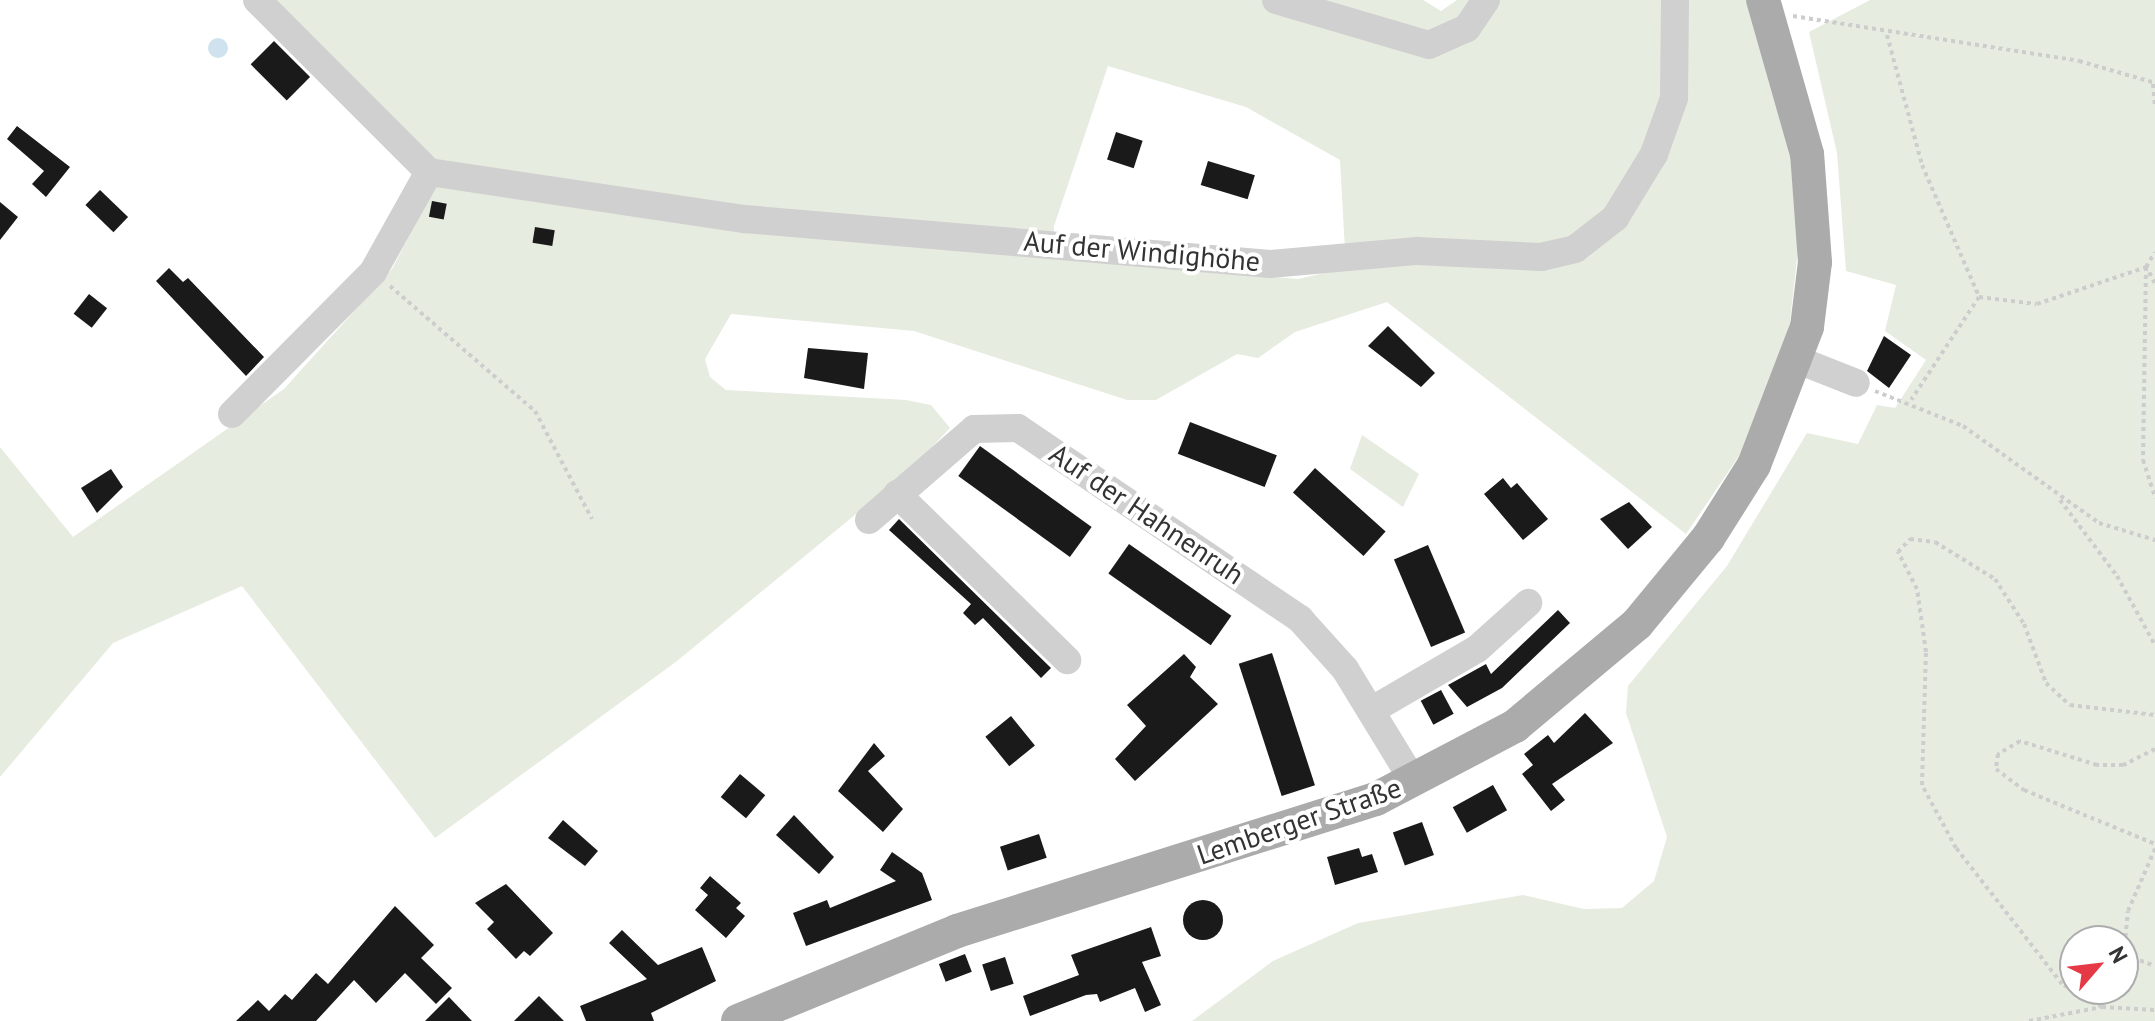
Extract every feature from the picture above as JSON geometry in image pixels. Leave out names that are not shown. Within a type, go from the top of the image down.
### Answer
[{"type":"main road","name":"Lemberger Straße","points":[[738,1021],[779,1013],[957,931],[1340,814],[1414,782],[1515,726],[1637,624],[1708,538],[1754,465],[1798,360],[1815,262],[1811,191],[1801,120],[1765,6]]},
{"type":"street","points":[[232,414],[373,272],[429,172],[257,0]]},
{"type":"street","points":[[1276,0],[1429,45],[1467,28],[1486,0]]},
{"type":"street","points":[[1340,0],[1386,33]]},
{"type":"street","name":"Auf der Windighöhe","points":[[429,172],[642,208],[1232,264],[1417,251],[1541,257],[1575,249],[1615,218],[1654,154],[1674,98],[1675,0]]},
{"type":"street","points":[[1798,360],[1856,383]]},
{"type":"street","name":"Auf der Hahnenruh","points":[[869,520],[963,436],[992,423],[1018,428],[1268,595],[1321,640],[1372,710],[1414,782]]},
{"type":"street","points":[[897,494],[1067,660]]},
{"type":"street","points":[[1372,710],[1477,649],[1528,603]]},
{"type":"path","points":[[1765,6],[1887,35],[2079,61],[2154,84],[2155,108]]},
{"type":"path","points":[[1887,35],[1922,165],[1979,297]]},
{"type":"path","points":[[2155,252],[2146,267],[2143,460],[2155,498]]},
{"type":"path","points":[[1979,297],[2037,304],[2146,267]]},
{"type":"path","points":[[2146,267],[2155,283]]},
{"type":"path","points":[[373,272],[535,411],[592,519]]},
{"type":"path","points":[[1911,400],[1979,297]]},
{"type":"path","points":[[1856,383],[1911,400],[1963,426],[2058,498],[2099,523],[2155,540]]},
{"type":"path","points":[[2058,498],[2117,576],[2155,645]]},
{"type":"path","points":[[2102,1007],[2062,984],[1956,848],[1922,785],[1926,652],[1917,589],[1898,552],[1910,539],[1935,542],[1995,579],[2024,624],[2046,683],[2070,705],[2155,715]]},
{"type":"path","points":[[2127,925],[2128,911],[2155,846],[2024,790],[1996,769],[1998,754],[2020,741],[2097,765],[2123,765],[2155,749]]},
{"type":"path","points":[[2029,1021],[2102,1007],[2155,1010]]},
{"type":"shaded area","points":[[264,0],[1423,0],[1441,11],[1457,0],[1752,0],[1790,153],[1798,250],[1788,339],[1752,437],[1686,534],[1387,302],[1295,332],[1258,358],[1237,354],[1156,400],[1127,400],[914,331],[731,314],[705,359],[710,377],[726,390],[906,400],[931,405],[950,428],[912,468],[677,661],[435,838],[242,586],[113,643],[0,777],[0,447],[73,537],[284,389],[392,269],[432,192],[431,164]],"holes":[[[1108,66],[1246,107],[1340,160],[1346,268],[1298,279],[1054,258],[1054,226]]]},
{"type":"shaded area","points":[[1870,0],[2155,0],[2155,1021],[1192,1021],[1273,961],[1358,923],[1523,895],[1584,909],[1622,908],[1654,881],[1667,837],[1626,713],[1628,686],[1727,566],[1807,433],[1858,444],[1877,405],[1895,408],[1926,360],[1885,331],[1896,285],[1846,271],[1837,153],[1809,32]]},
{"type":"shaded area","points":[[1362,435],[1419,474],[1403,507],[1350,469]]},
{"type":"water","points":[[218,38],[225,41],[228,48],[225,55],[218,58],[211,55],[208,48],[211,41]]},
{"type":"building","points":[[274,41],[310,77],[287,100],[251,64]]},
{"type":"building","points":[[17,126],[70,167],[46,197],[32,184],[44,171],[7,139]]},
{"type":"building","points":[[1116,132],[1143,141],[1134,168],[1107,160]]},
{"type":"building","points":[[1208,161],[1255,175],[1248,199],[1201,185]]},
{"type":"building","points":[[100,190],[128,217],[113,232],[85,205]]},
{"type":"building","points":[[432,201],[447,204],[444,220],[429,217]]},
{"type":"building","points":[[0,202],[18,217],[0,240]]},
{"type":"building","points":[[535,227],[555,230],[552,246],[532,243]]},
{"type":"building","points":[[169,268],[183,282],[188,278],[264,357],[246,376],[156,281]]},
{"type":"building","points":[[89,294],[107,308],[92,328],[74,314]]},
{"type":"building","points":[[1388,326],[1435,373],[1421,387],[1368,346]]},
{"type":"building","points":[[1884,336],[1911,355],[1889,388],[1867,371]]},
{"type":"building","points":[[808,348],[868,353],[864,389],[804,378]]},
{"type":"building","points":[[1190,422],[1277,455],[1265,487],[1178,454]]},
{"type":"building","points":[[980,446],[1092,527],[1070,557],[958,476]]},
{"type":"building","points":[[1315,468],[1386,532],[1364,556],[1293,493]]},
{"type":"building","points":[[111,469],[123,487],[97,513],[81,488]]},
{"type":"building","points":[[1503,478],[1511,488],[1517,483],[1548,519],[1523,540],[1484,494]]},
{"type":"building","points":[[1629,502],[1652,527],[1628,549],[1600,519]]},
{"type":"building","points":[[899,519],[1051,668],[1041,678],[983,618],[975,625],[963,613],[971,604],[889,530]]},
{"type":"building","points":[[1129,544],[1231,616],[1211,645],[1108,573]]},
{"type":"building","points":[[1428,545],[1465,632],[1431,647],[1394,559]]},
{"type":"building","points":[[1558,610],[1570,623],[1502,688],[1467,707],[1448,685],[1486,664],[1491,674]]},
{"type":"building","points":[[1272,653],[1315,785],[1282,796],[1239,664]]},
{"type":"building","points":[[1184,654],[1196,667],[1190,677],[1218,704],[1135,781],[1115,759],[1146,726],[1127,705]]},
{"type":"building","points":[[1441,690],[1454,714],[1433,725],[1421,701]]},
{"type":"building","points":[[1585,713],[1613,743],[1552,784],[1565,800],[1551,811],[1522,774],[1533,765],[1524,754],[1548,735],[1554,743]]},
{"type":"building","points":[[1011,716],[1035,746],[1009,766],[985,737]]},
{"type":"building","points":[[874,743],[885,756],[868,771],[903,809],[883,832],[838,791]]},
{"type":"building","points":[[740,774],[765,795],[746,818],[721,797]]},
{"type":"building","points":[[1493,785],[1507,810],[1467,833],[1453,807]]},
{"type":"building","points":[[794,815],[834,857],[819,874],[776,835]]},
{"type":"building","points":[[563,820],[598,851],[585,866],[548,838]]},
{"type":"building","points":[[1422,822],[1434,855],[1405,865],[1393,833]]},
{"type":"building","points":[[1039,834],[1047,858],[1008,870],[1000,847]]},
{"type":"building","points":[[1359,848],[1362,857],[1372,854],[1378,872],[1335,885],[1327,857]]},
{"type":"building","points":[[892,852],[922,873],[932,900],[806,946],[793,913],[827,900],[830,908],[896,881],[880,870]]},
{"type":"building","points":[[710,876],[741,903],[736,908],[745,916],[726,938],[695,910],[708,895],[700,888]]},
{"type":"building","points":[[506,884],[553,933],[530,956],[524,951],[516,959],[487,929],[494,922],[475,903]]},
{"type":"building","points":[[1203,900],[1217,906],[1223,920],[1217,934],[1203,940],[1189,934],[1183,920],[1189,906]]},
{"type":"building","points":[[395,906],[434,945],[421,958],[452,988],[436,1004],[405,973],[376,1003],[354,980],[316,1021],[236,1021],[258,1000],[269,1011],[285,994],[292,1000],[316,973],[328,984]]},
{"type":"building","points":[[1151,927],[1161,956],[1142,962],[1161,1005],[1145,1012],[1135,988],[1100,1002],[1097,994],[1086,995],[1030,1016],[1023,996],[1079,975],[1071,955]]},
{"type":"building","points":[[622,930],[658,965],[702,947],[716,981],[651,1013],[654,1021],[586,1021],[580,1006],[647,979],[609,943]]},
{"type":"building","points":[[965,954],[972,972],[946,982],[939,964]]},
{"type":"building","points":[[1005,957],[1014,984],[991,991],[982,964]]},
{"type":"building","points":[[539,996],[564,1021],[514,1021]]},
{"type":"building","points":[[449,997],[472,1021],[425,1021]]}]
